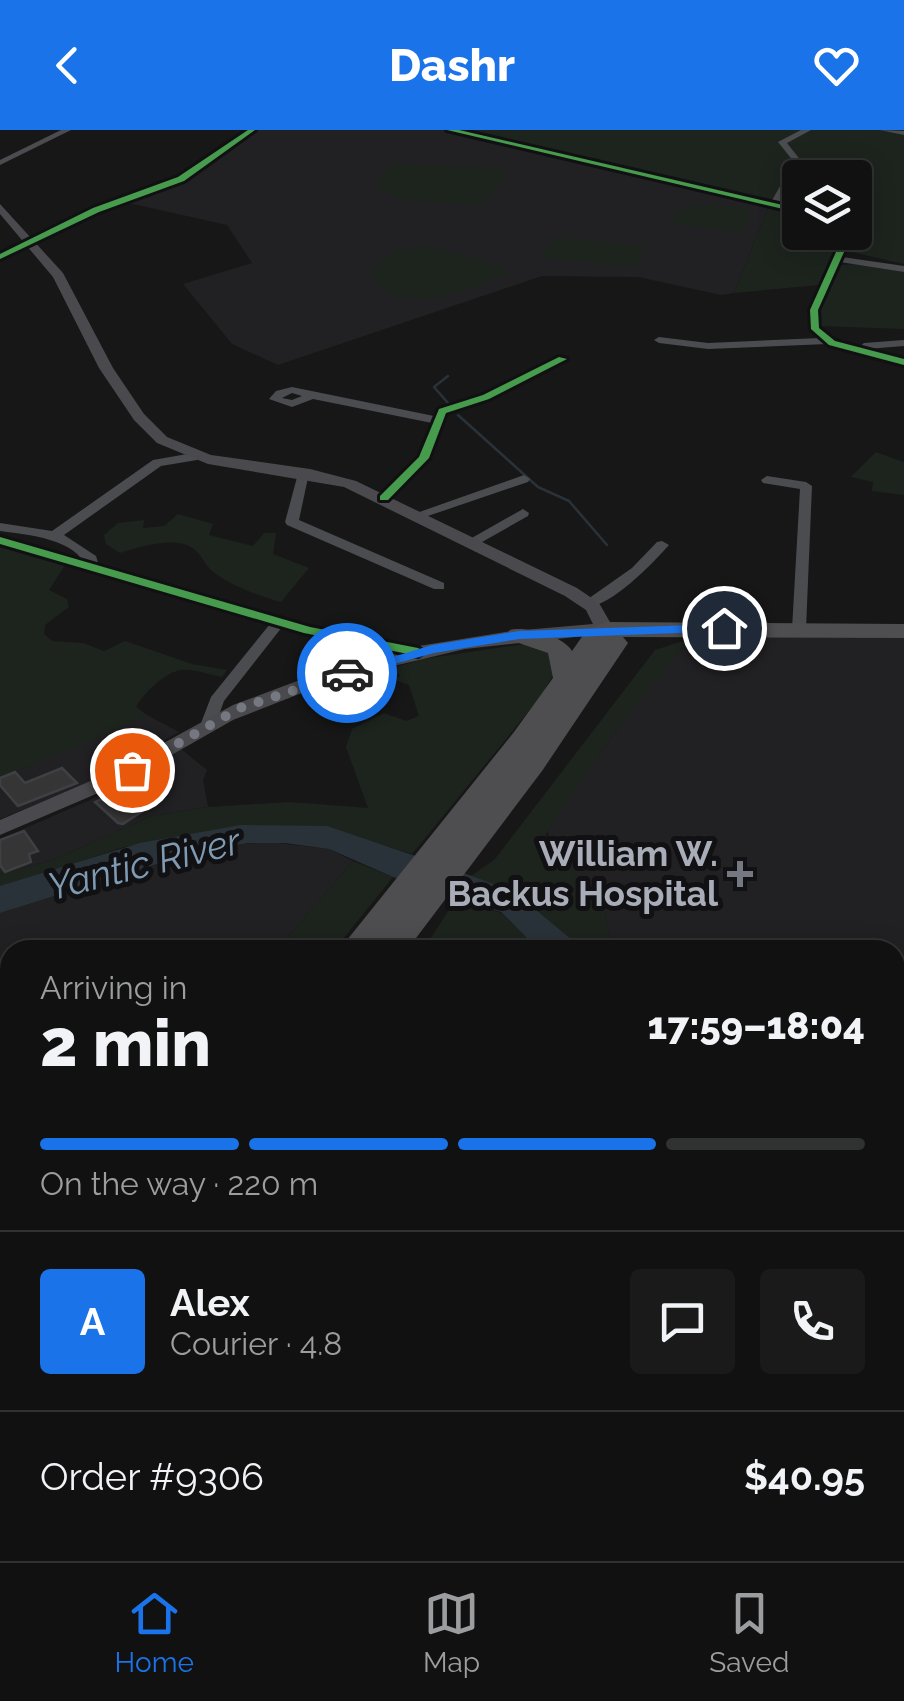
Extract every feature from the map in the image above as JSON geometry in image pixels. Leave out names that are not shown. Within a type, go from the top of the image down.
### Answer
[{"type":"highway","points":[[566,720],[585,708],[608,675],[634,651],[698,628]]},
{"type":"highway","points":[[456,844],[595,636],[605,629],[904,631]]},
{"type":"highway","points":[[367,940],[407,906],[456,844],[566,720],[614,646],[614,638],[605,629]]},
{"type":"highway","points":[[519,635],[560,650],[566,680]]},
{"type":"highway","points":[[394,940],[407,906]]},
{"type":"main road","points":[[0,207],[59,276],[122,391],[146,425],[165,442],[199,456],[303,473],[384,498],[590,604],[605,629],[519,635],[418,652],[290,690],[209,723],[118,776],[0,828]]},
{"type":"main road","points":[[0,540],[279,622],[418,652]]},
{"type":"street","points":[[0,164],[67,130]]},
{"type":"street","points":[[0,257],[112,204],[183,178],[252,130]]},
{"type":"street","points":[[450,130],[782,208]]},
{"type":"street","points":[[774,206],[798,161],[782,142],[807,130]]},
{"type":"street","points":[[819,130],[866,130]]},
{"type":"street","points":[[884,130],[904,132]]},
{"type":"street","points":[[828,342],[816,332],[813,314],[840,250]]},
{"type":"street","points":[[838,256],[904,269]]},
{"type":"street","points":[[658,340],[708,346],[828,342],[904,362]]},
{"type":"street","points":[[849,348],[904,344]]},
{"type":"street","points":[[384,498],[424,458],[433,441],[436,420],[451,406],[484,398],[562,360]]},
{"type":"street","points":[[308,395],[436,420]]},
{"type":"street","points":[[157,463],[156,454],[165,442]]},
{"type":"street","points":[[55,535],[157,463],[199,456]]},
{"type":"street","points":[[303,473],[292,522],[439,586]]},
{"type":"street","points":[[417,514],[524,479]]},
{"type":"street","points":[[767,480],[806,486],[799,629]]},
{"type":"street","points":[[0,512],[32,529]]},
{"type":"street","points":[[470,543],[524,513]]},
{"type":"street","points":[[0,527],[55,535],[91,558],[92,566]]},
{"type":"street","points":[[590,604],[637,571],[662,545]]},
{"type":"street","points":[[209,723],[216,700],[279,622]]},
{"type":"shaded area","points":[[255,130],[443,130],[768,208],[734,293],[721,295],[638,277],[542,276],[278,365],[232,344],[183,284],[252,263],[227,225],[124,202],[185,182]]},
{"type":"shaded area","points":[[460,130],[904,130],[904,264],[847,251],[872,250],[872,160],[782,160],[782,204]]},
{"type":"shaded area","points":[[390,163],[508,169],[495,193],[482,205],[457,204],[424,202],[383,191],[376,184]]},
{"type":"shaded area","points":[[713,204],[749,209],[751,218],[744,232],[678,225],[669,218],[681,208]]},
{"type":"shaded area","points":[[768,208],[782,210],[782,250],[835,250],[819,285],[734,293]]},
{"type":"shaded area","points":[[554,237],[648,246],[635,267],[539,257]]},
{"type":"shaded area","points":[[424,246],[479,259],[512,273],[458,292],[420,299],[386,291],[371,279],[371,268],[392,253]]},
{"type":"shaded area","points":[[840,265],[904,272],[904,329],[819,326],[818,313]]},
{"type":"shaded area","points":[[876,452],[904,462],[904,495],[872,491],[873,482],[851,477]]},
{"type":"shaded area","points":[[178,514],[213,524],[209,535],[253,546],[264,533],[276,533],[273,554],[309,568],[281,602],[226,580],[211,570],[198,553],[180,543],[159,543],[120,553],[106,544],[104,535],[118,523],[144,520],[143,528],[164,526]]},
{"type":"shaded area","points":[[0,546],[65,565],[49,590],[67,599],[69,607],[45,625],[44,634],[52,641],[83,643],[104,651],[125,641],[192,664],[227,670],[222,677],[191,670],[168,675],[136,707],[147,715],[143,718],[0,778]]},
{"type":"shaded area","name":"William W. Backus Hospital","points":[[904,637],[904,940],[610,940],[603,900],[549,848],[548,829],[612,736],[688,638]]},
{"type":"shaded area","points":[[689,639],[612,736],[546,834],[549,848],[603,900],[610,940],[572,940],[519,895],[470,877],[495,859],[655,650]]},
{"type":"shaded area","points":[[524,644],[549,650],[553,675],[542,695],[412,854],[335,830],[182,836],[124,847],[0,887],[0,874],[53,860],[151,816],[208,807],[289,802],[368,808],[346,747],[352,729],[384,713],[406,721],[419,716],[409,685],[393,679],[400,676],[393,668],[423,659]]},
{"type":"shaded area","points":[[147,715],[179,732],[92,782],[0,819],[0,778]]},
{"type":"shaded area","points":[[181,749],[207,770],[203,780],[208,807],[151,816],[53,860],[0,874],[0,839],[90,800]]},
{"type":"shaded area","points":[[269,842],[329,849],[353,861],[286,940],[0,940],[0,913],[216,846]]},
{"type":"shaded area","points":[[353,861],[393,877],[342,940],[286,940]]},
{"type":"shaded area","points":[[456,899],[501,913],[529,940],[429,940]]},
{"type":"water","name":"Yantic River","points":[[241,825],[327,826],[515,892],[572,940],[529,940],[501,912],[393,877],[329,849],[285,843],[249,843],[202,850],[0,913],[0,886],[140,843]]},
{"type":"building","points":[[62,768],[77,783],[18,806],[0,785],[0,778],[15,772],[25,783]]},
{"type":"building","points":[[108,796],[121,806],[134,800],[146,809],[123,824],[118,823],[95,802]]},
{"type":"building","points":[[24,831],[38,851],[29,854],[31,862],[5,872],[0,865],[0,840]]},
{"type":"waterway","points":[[448,376],[434,387],[448,403]]},
{"type":"waterway","points":[[458,415],[538,487],[569,501],[607,545]]},
{"type":"cycle path","points":[[0,257],[96,210],[181,179],[252,130]]},
{"type":"cycle path","points":[[450,130],[782,207]]},
{"type":"cycle path","points":[[841,250],[814,310],[815,329],[832,343],[904,362]]},
{"type":"cycle path","points":[[384,498],[424,458],[442,411],[486,397],[562,359]]},
{"type":"cycle path","points":[[0,540],[308,630],[418,652]]},
{"type":"way so far","points":[[132,770],[240,708],[347,673]]},
{"type":"place","name":"William W. Backus Hospital","points":[[740,874]]},
{"type":"route","points":[[347,673],[432,649],[519,635],[605,629],[724,628]]}]
